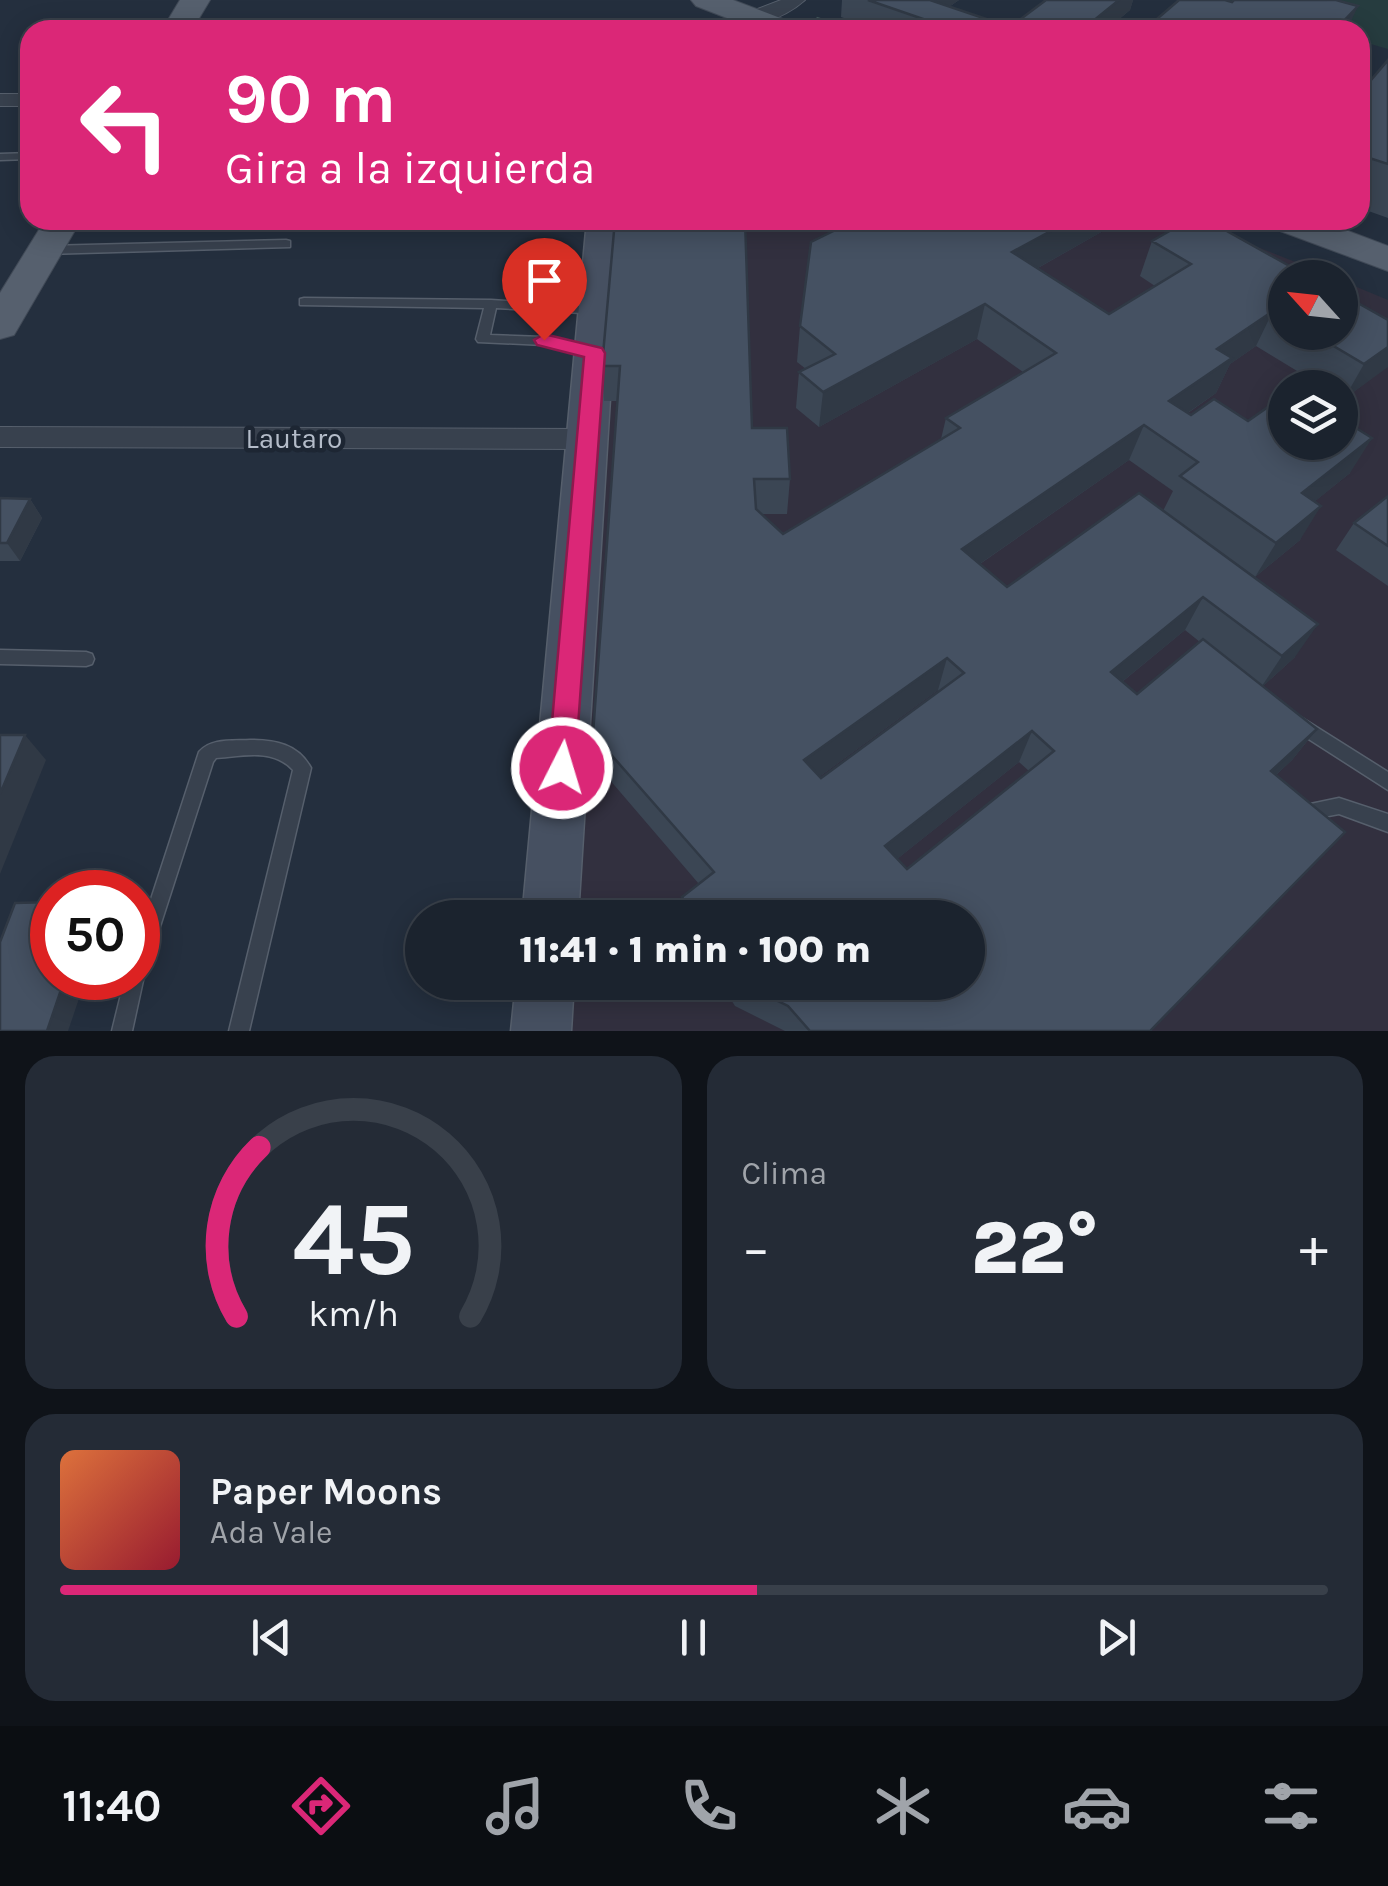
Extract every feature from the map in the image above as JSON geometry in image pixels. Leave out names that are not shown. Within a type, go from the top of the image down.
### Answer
[{"type":"main road","points":[[706,0],[751,20]]},
{"type":"main road","points":[[551,900],[603,230]]},
{"type":"main road","points":[[1312,230],[1388,259]]},
{"type":"main road","points":[[0,326],[55,235]]},
{"type":"main road","points":[[541,1031],[544,1000]]},
{"type":"street","points":[[771,20],[796,0]]},
{"type":"street","name":"Lautaro","points":[[0,437],[588,439]]},
{"type":"lane","points":[[55,235],[286,244]]},
{"type":"lane","points":[[304,302],[491,304],[596,332]]},
{"type":"lane","points":[[491,304],[483,339],[526,340],[596,332]]},
{"type":"lane","points":[[0,657],[86,658]]},
{"type":"lane","points":[[1288,717],[1388,782]]},
{"type":"lane","points":[[160,900],[205,758],[212,750],[282,748],[294,754],[302,768],[238,1031]]},
{"type":"lane","points":[[1302,813],[1339,806],[1388,824]]},
{"type":"lane","points":[[122,1031],[130,1000]]},
{"type":"shaded area","points":[[619,230],[1215,230],[1290,260],[1268,260],[1268,350],[1358,350],[1358,288],[1388,300],[1388,1031],[562,1031],[564,1000],[985,1000],[985,900],[571,900]]},
{"type":"green space","points":[[1208,0],[1388,0],[1388,49],[1370,44],[1370,20],[1281,20]]},
{"type":"building","points":[[868,0],[930,0],[989,20],[926,20]]},
{"type":"building","points":[[1046,0],[1119,0],[1094,20],[1019,20]]},
{"type":"building","points":[[1179,0],[1336,0],[1358,6],[1345,20],[1156,20]]},
{"type":"building","points":[[1388,60],[1388,164],[1370,158],[1370,81]]},
{"type":"building","points":[[614,230],[745,230],[752,428],[787,428],[790,479],[754,479],[756,509],[783,534],[960,428],[946,418],[1056,353],[985,304],[823,392],[799,372],[835,354],[800,326],[811,242],[836,230],[1053,230],[1012,252],[1109,314],[1191,264],[1152,241],[1171,230],[1225,230],[1279,260],[1268,260],[1268,314],[1217,349],[1232,358],[1169,401],[1191,415],[1214,399],[1248,421],[1268,407],[1268,460],[1344,460],[1302,493],[1321,506],[1276,543],[1180,476],[1198,462],[1144,425],[962,549],[1007,587],[1139,493],[1318,624],[1282,656],[1203,597],[1111,672],[1137,694],[1203,639],[1317,729],[1271,771],[1345,832],[1150,1031],[810,1031],[788,1006],[776,1000],[985,1000],[985,900],[684,900],[682,897],[714,872],[593,734],[620,366],[602,366]],"holes":[[[947,658],[964,673],[821,778],[804,760]],[[1032,731],[1054,751],[907,869],[885,846]]]},
{"type":"building","points":[[1358,303],[1388,320],[1388,347],[1364,364],[1340,350],[1358,350]]},
{"type":"building","points":[[1358,429],[1372,438],[1358,449]]},
{"type":"building","points":[[1388,496],[1388,546],[1354,523]]},
{"type":"building","points":[[0,498],[30,499],[7,543],[0,543]]},
{"type":"building","points":[[0,735],[25,735],[0,794]]},
{"type":"building","points":[[15,903],[30,903],[30,1000],[58,1000],[47,1031],[0,1031],[0,942]]},
{"type":"route","points":[[544,340],[595,353],[562,768]]}]
